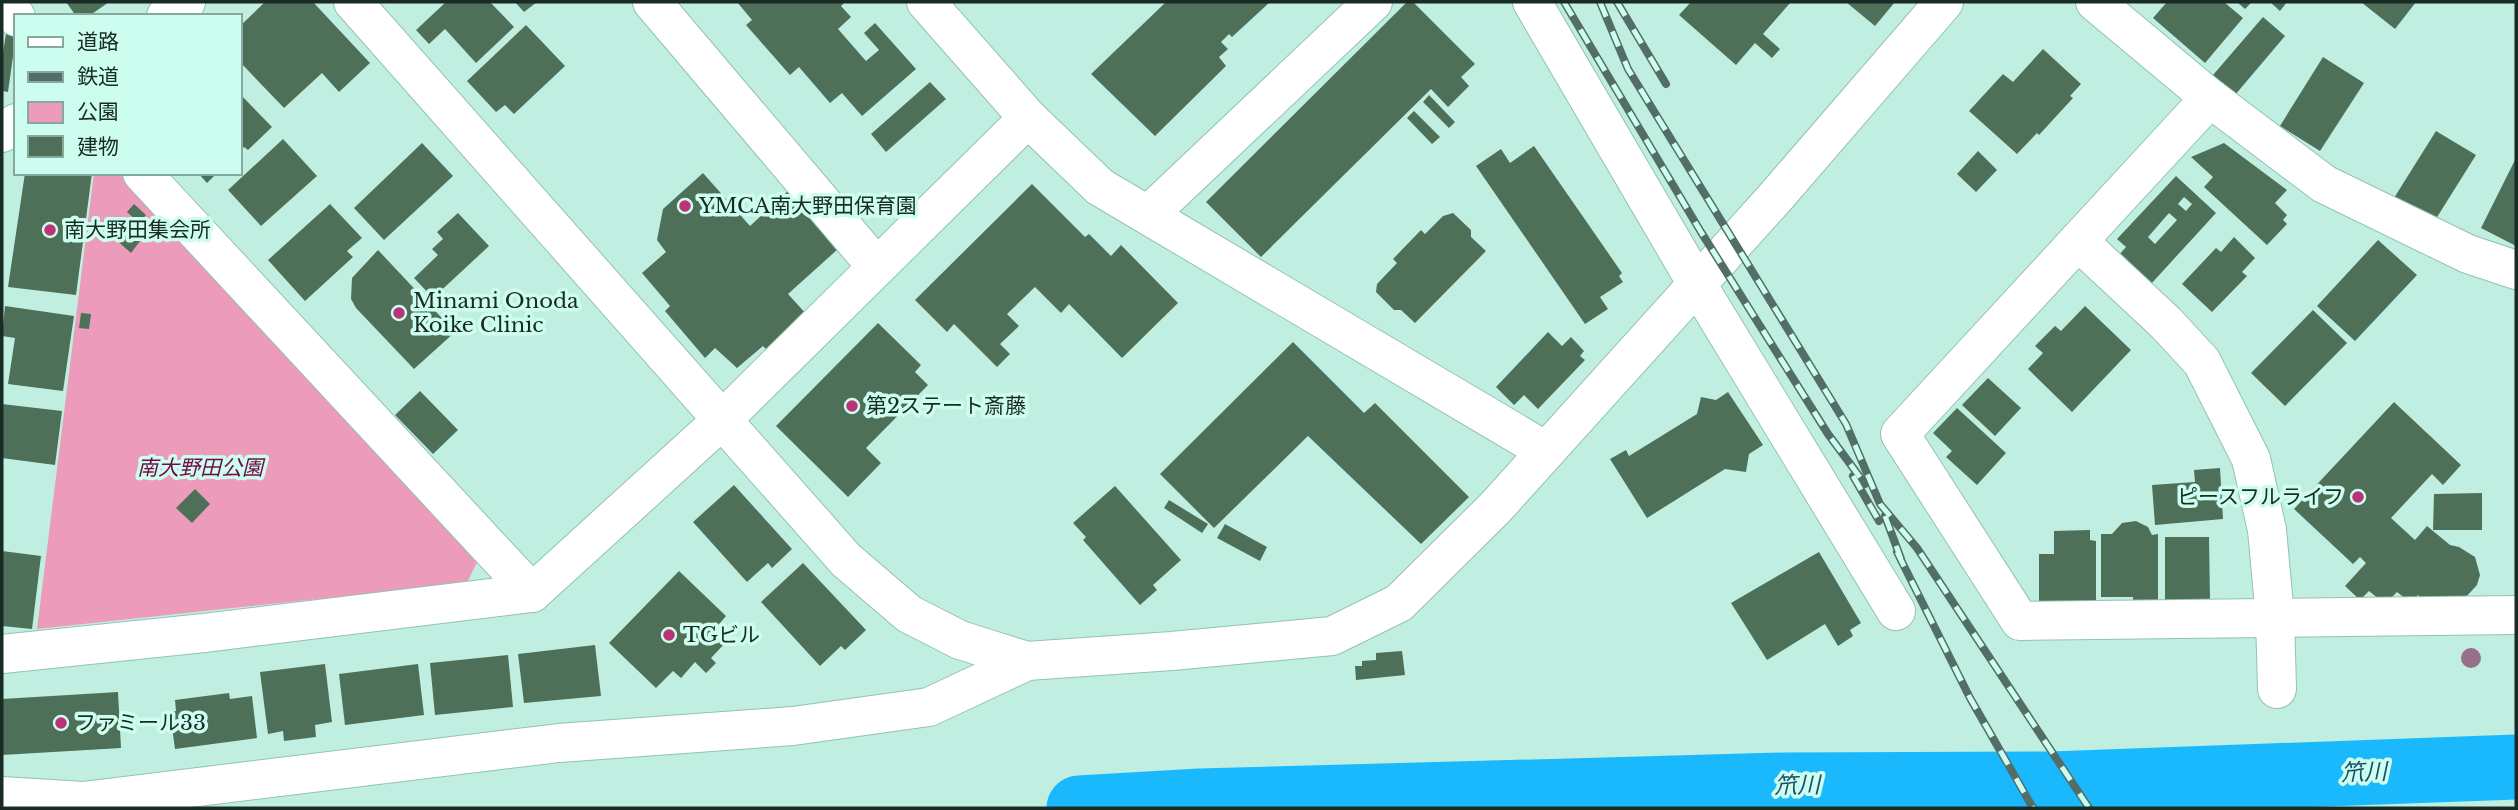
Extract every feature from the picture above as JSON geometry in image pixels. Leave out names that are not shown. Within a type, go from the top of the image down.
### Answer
[{"type":"street","points":[[169,14],[186,2]]},
{"type":"street","points":[[353,2],[846,560],[909,614],[960,640],[1027,661]]},
{"type":"street","points":[[652,2],[876,266]]},
{"type":"street","points":[[926,2],[1028,118],[1100,187],[1546,451]]},
{"type":"street","points":[[1148,215],[1373,2]]},
{"type":"street","points":[[1532,2],[1697,284],[1896,611]]},
{"type":"street","points":[[2,796],[83,801],[559,743],[793,726],[929,707],[1027,661],[1332,636],[1399,603],[1495,508],[1697,284],[1944,2]]},
{"type":"street","points":[[2095,2],[2210,98],[2324,184],[2468,254],[2516,270]]},
{"type":"street","points":[[2210,98],[1900,434],[2020,621],[2516,615]]},
{"type":"street","points":[[2,654],[204,633],[532,593],[721,421],[1028,118]]},
{"type":"street","points":[[144,175],[532,593]]},
{"type":"street","points":[[2078,241],[2166,323],[2202,362],[2251,458],[2267,530],[2275,617],[2277,689]]},
{"type":"green space","name":"南大野田公園","points":[[94,175],[121,175],[479,558],[467,583],[37,629]]},
{"type":"building","points":[[66,2],[109,2],[92,14],[75,14]]},
{"type":"building","points":[[265,2],[313,2],[370,63],[339,92],[322,73],[284,108],[242,64],[242,24]]},
{"type":"building","points":[[446,2],[490,2],[514,27],[476,63],[445,29],[429,44],[416,30]]},
{"type":"building","points":[[515,2],[537,2],[524,12]]},
{"type":"building","points":[[737,2],[845,2],[841,6],[851,17],[838,29],[866,61],[879,50],[864,33],[875,23],[916,69],[862,116],[842,93],[830,103],[799,67],[790,75],[746,25],[752,20]]},
{"type":"building","points":[[1166,2],[1270,2],[1232,37],[1229,34],[1221,42],[1228,49],[1219,57],[1226,66],[1155,136],[1091,74]]},
{"type":"building","points":[[1407,2],[1413,2],[1475,64],[1461,77],[1469,86],[1448,107],[1431,89],[1261,257],[1206,202]]},
{"type":"building","points":[[1691,2],[1791,2],[1763,34],[1780,49],[1772,58],[1755,43],[1736,65],[1679,15]]},
{"type":"building","points":[[1846,2],[1895,2],[1875,26]]},
{"type":"building","points":[[2167,2],[2224,2],[2243,18],[2205,63],[2153,18]]},
{"type":"building","points":[[2237,2],[2252,2],[2245,9]]},
{"type":"building","points":[[2270,2],[2287,2],[2280,11]]},
{"type":"building","points":[[2361,2],[2416,2],[2395,29]]},
{"type":"building","points":[[2263,17],[2285,36],[2235,95],[2213,75]]},
{"type":"building","points":[[526,25],[565,66],[514,114],[505,105],[496,112],[467,81]]},
{"type":"building","points":[[6,33],[14,35],[8,92],[2,91],[2,59]]},
{"type":"building","points":[[2043,49],[2081,84],[2070,96],[2073,98],[2039,135],[2037,133],[2017,154],[1969,111],[2003,74],[2013,82]]},
{"type":"building","points":[[2323,57],[2364,83],[2320,151],[2280,126]]},
{"type":"building","points":[[930,82],[946,99],[886,152],[871,134]]},
{"type":"building","points":[[1429,95],[1455,122],[1449,128],[1423,102]]},
{"type":"building","points":[[242,96],[272,127],[248,150],[244,147],[242,149]]},
{"type":"building","points":[[1414,111],[1440,137],[1432,144],[1407,118]]},
{"type":"building","points":[[2436,131],[2476,155],[2434,222],[2394,198]]},
{"type":"building","points":[[283,139],[317,176],[261,226],[228,190]]},
{"type":"building","points":[[422,143],[453,176],[384,240],[354,208]]},
{"type":"building","points":[[2224,143],[2287,190],[2275,203],[2287,215],[2283,220],[2287,224],[2267,245],[2204,187],[2213,177],[2191,157]]},
{"type":"building","points":[[1534,146],[1622,273],[1619,276],[1623,282],[1600,297],[1608,309],[1585,324],[1476,166],[1501,149],[1510,163]]},
{"type":"building","points":[[1978,151],[1997,170],[1976,192],[1957,174]]},
{"type":"building","points":[[2516,158],[2516,246],[2481,228]]},
{"type":"building","points":[[703,173],[750,226],[788,191],[838,249],[788,294],[808,316],[769,352],[763,346],[737,368],[715,348],[705,358],[665,311],[670,306],[642,273],[666,252],[657,240],[663,209]]},
{"type":"building","name":"南大野田集会所","points":[[25,175],[92,175],[76,295],[8,287]]},
{"type":"building","points":[[200,175],[215,175],[207,183]]},
{"type":"building","points":[[2176,176],[2216,213],[2151,284],[2119,255],[2126,247],[2117,239]],"holes":[[[2184,197],[2192,204],[2186,211],[2178,204]],[[2169,213],[2177,220],[2155,244],[2148,237]]]},
{"type":"building","points":[[1032,184],[1085,237],[1089,234],[1111,256],[1121,245],[1178,303],[1122,358],[1069,304],[1061,313],[1035,287],[1007,314],[1019,326],[1000,344],[1010,354],[997,367],[954,324],[947,332],[915,300]]},
{"type":"building","points":[[134,204],[146,215],[139,223],[127,212]]},
{"type":"building","points":[[330,204],[362,238],[347,251],[353,257],[305,301],[268,260]]},
{"type":"building","points":[[458,213],[489,246],[433,298],[414,278],[438,255],[432,249],[443,239],[437,232]]},
{"type":"building","points":[[1453,213],[1471,230],[1471,237],[1486,251],[1415,323],[1401,310],[1394,310],[1376,292],[1377,284],[1397,263],[1393,259],[1421,230],[1425,234],[1443,216]]},
{"type":"building","points":[[128,223],[143,237],[131,253],[114,238]]},
{"type":"building","points":[[2234,237],[2255,258],[2242,272],[2247,276],[2212,312],[2182,284],[2216,248],[2221,252]]},
{"type":"building","points":[[2378,240],[2417,275],[2355,341],[2317,306]]},
{"type":"building","name":"Minami Onoda Koike Clinic","points":[[378,250],[455,332],[414,369],[356,308],[351,299],[352,278]]},
{"type":"building","points":[[5,306],[74,316],[63,391],[8,384],[15,338],[2,336]]},
{"type":"building","points":[[2085,306],[2131,350],[2072,412],[2028,369],[2043,353],[2035,346],[2055,326],[2061,331]]},
{"type":"building","points":[[2313,310],[2347,343],[2285,406],[2251,373]]},
{"type":"building","points":[[81,313],[91,314],[89,329],[79,328]]},
{"type":"building","name":"第2ステート斎藤","points":[[878,323],[921,365],[915,372],[928,385],[866,448],[881,463],[848,497],[776,426]]},
{"type":"building","points":[[1548,332],[1562,346],[1571,337],[1584,351],[1580,356],[1585,360],[1538,409],[1524,395],[1514,405],[1496,387]]},
{"type":"building","points":[[1293,342],[1364,413],[1375,403],[1469,497],[1421,544],[1308,436],[1214,528],[1160,474]]},
{"type":"building","points":[[1988,378],[2021,408],[1995,436],[1962,405]]},
{"type":"building","points":[[420,391],[458,430],[433,454],[395,415]]},
{"type":"building","points":[[1728,392],[1763,445],[1749,454],[1746,472],[1725,469],[1647,518],[1610,459],[1626,450],[1629,456],[1697,414],[1701,397],[1716,400]]},
{"type":"building","name":"ピースフルライフ","points":[[2394,402],[2461,465],[2443,485],[2432,474],[2391,518],[2415,540],[2427,526],[2450,545],[2475,557],[2480,575],[2477,585],[2465,598],[2431,607],[2418,595],[2411,603],[2397,592],[2385,604],[2369,591],[2360,600],[2345,586],[2366,563],[2360,557],[2353,564],[2294,509]]},
{"type":"building","points":[[2,404],[62,411],[55,465],[2,458]]},
{"type":"building","points":[[1957,408],[2006,453],[1977,485],[1946,457],[1952,451],[1933,433]]},
{"type":"building","points":[[2220,468],[2223,519],[2155,525],[2152,485],[2195,482],[2194,470]]},
{"type":"building","points":[[734,485],[792,549],[772,568],[768,563],[747,582],[693,522]]},
{"type":"building","points":[[1115,486],[1181,560],[1153,585],[1157,590],[1140,605],[1083,540],[1086,537],[1073,523]]},
{"type":"building","points":[[195,489],[210,504],[192,523],[176,508]]},
{"type":"building","points":[[2482,493],[2482,530],[2433,530],[2434,494]]},
{"type":"building","points":[[1169,500],[1208,524],[1202,533],[1164,508]]},
{"type":"building","points":[[2136,521],[2148,527],[2152,535],[2158,534],[2158,609],[2133,608],[2133,597],[2101,597],[2101,534],[2112,534],[2122,523]]},
{"type":"building","points":[[1225,524],[1267,547],[1260,561],[1217,538]]},
{"type":"building","points":[[2090,530],[2090,540],[2096,541],[2096,603],[2039,604],[2039,554],[2054,554],[2054,531]]},
{"type":"building","points":[[2165,537],[2209,537],[2210,601],[2165,602]]},
{"type":"building","points":[[2,551],[41,556],[32,629],[2,626]]},
{"type":"building","points":[[1819,552],[1861,623],[1850,630],[1853,636],[1838,646],[1825,624],[1767,660],[1731,603]]},
{"type":"building","points":[[803,563],[866,630],[845,650],[841,646],[820,666],[761,602]]},
{"type":"building","name":"TGビル","points":[[679,571],[726,616],[715,629],[727,641],[711,658],[716,663],[706,673],[695,662],[681,678],[673,671],[656,688],[609,643]]},
{"type":"building","points":[[595,645],[601,696],[524,703],[518,654]]},
{"type":"building","points":[[1402,651],[1405,675],[1356,680],[1355,666],[1362,666],[1362,661],[1376,660],[1376,653]]},
{"type":"building","points":[[508,655],[513,707],[435,715],[430,663]]},
{"type":"building","points":[[325,664],[332,722],[315,725],[316,737],[284,741],[283,731],[268,734],[260,672]]},
{"type":"building","points":[[418,664],[424,715],[345,725],[339,674]]},
{"type":"building","name":"ファミール33","points":[[118,692],[121,748],[2,755],[2,699]]},
{"type":"building","points":[[229,693],[230,699],[252,696],[257,738],[175,749],[170,712],[176,711],[175,700]]},
{"type":"waterway","name":"笊川","points":[[1079,808],[1200,801],[1785,785],[2051,784],[2516,767]]},
{"type":"railway","points":[[1564,2],[1701,232],[1828,434],[1865,484]]},
{"type":"railway","points":[[1600,2],[1628,69],[1846,424],[1880,504],[1917,548],[2089,808]]},
{"type":"railway","points":[[1617,2],[1666,84]]},
{"type":"railway","points":[[1853,476],[1879,521]]},
{"type":"railway","points":[[1885,516],[1901,559]]},
{"type":"railway","points":[[1897,552],[1970,698],[2033,808]]},
{"type":"place","name":"YMCA南大野田保育園","points":[[685,206]]},
{"type":"place","name":"南大野田集会所","points":[[50,230]]},
{"type":"place","name":"Minami Onoda Koike Clinic","points":[[399,313]]},
{"type":"place","name":"第2ステート斎藤","points":[[852,406]]},
{"type":"place","name":"ピースフルライフ","points":[[2358,497]]},
{"type":"place","name":"TGビル","points":[[669,635]]},
{"type":"place","name":"ファミール33","points":[[61,723]]}]
